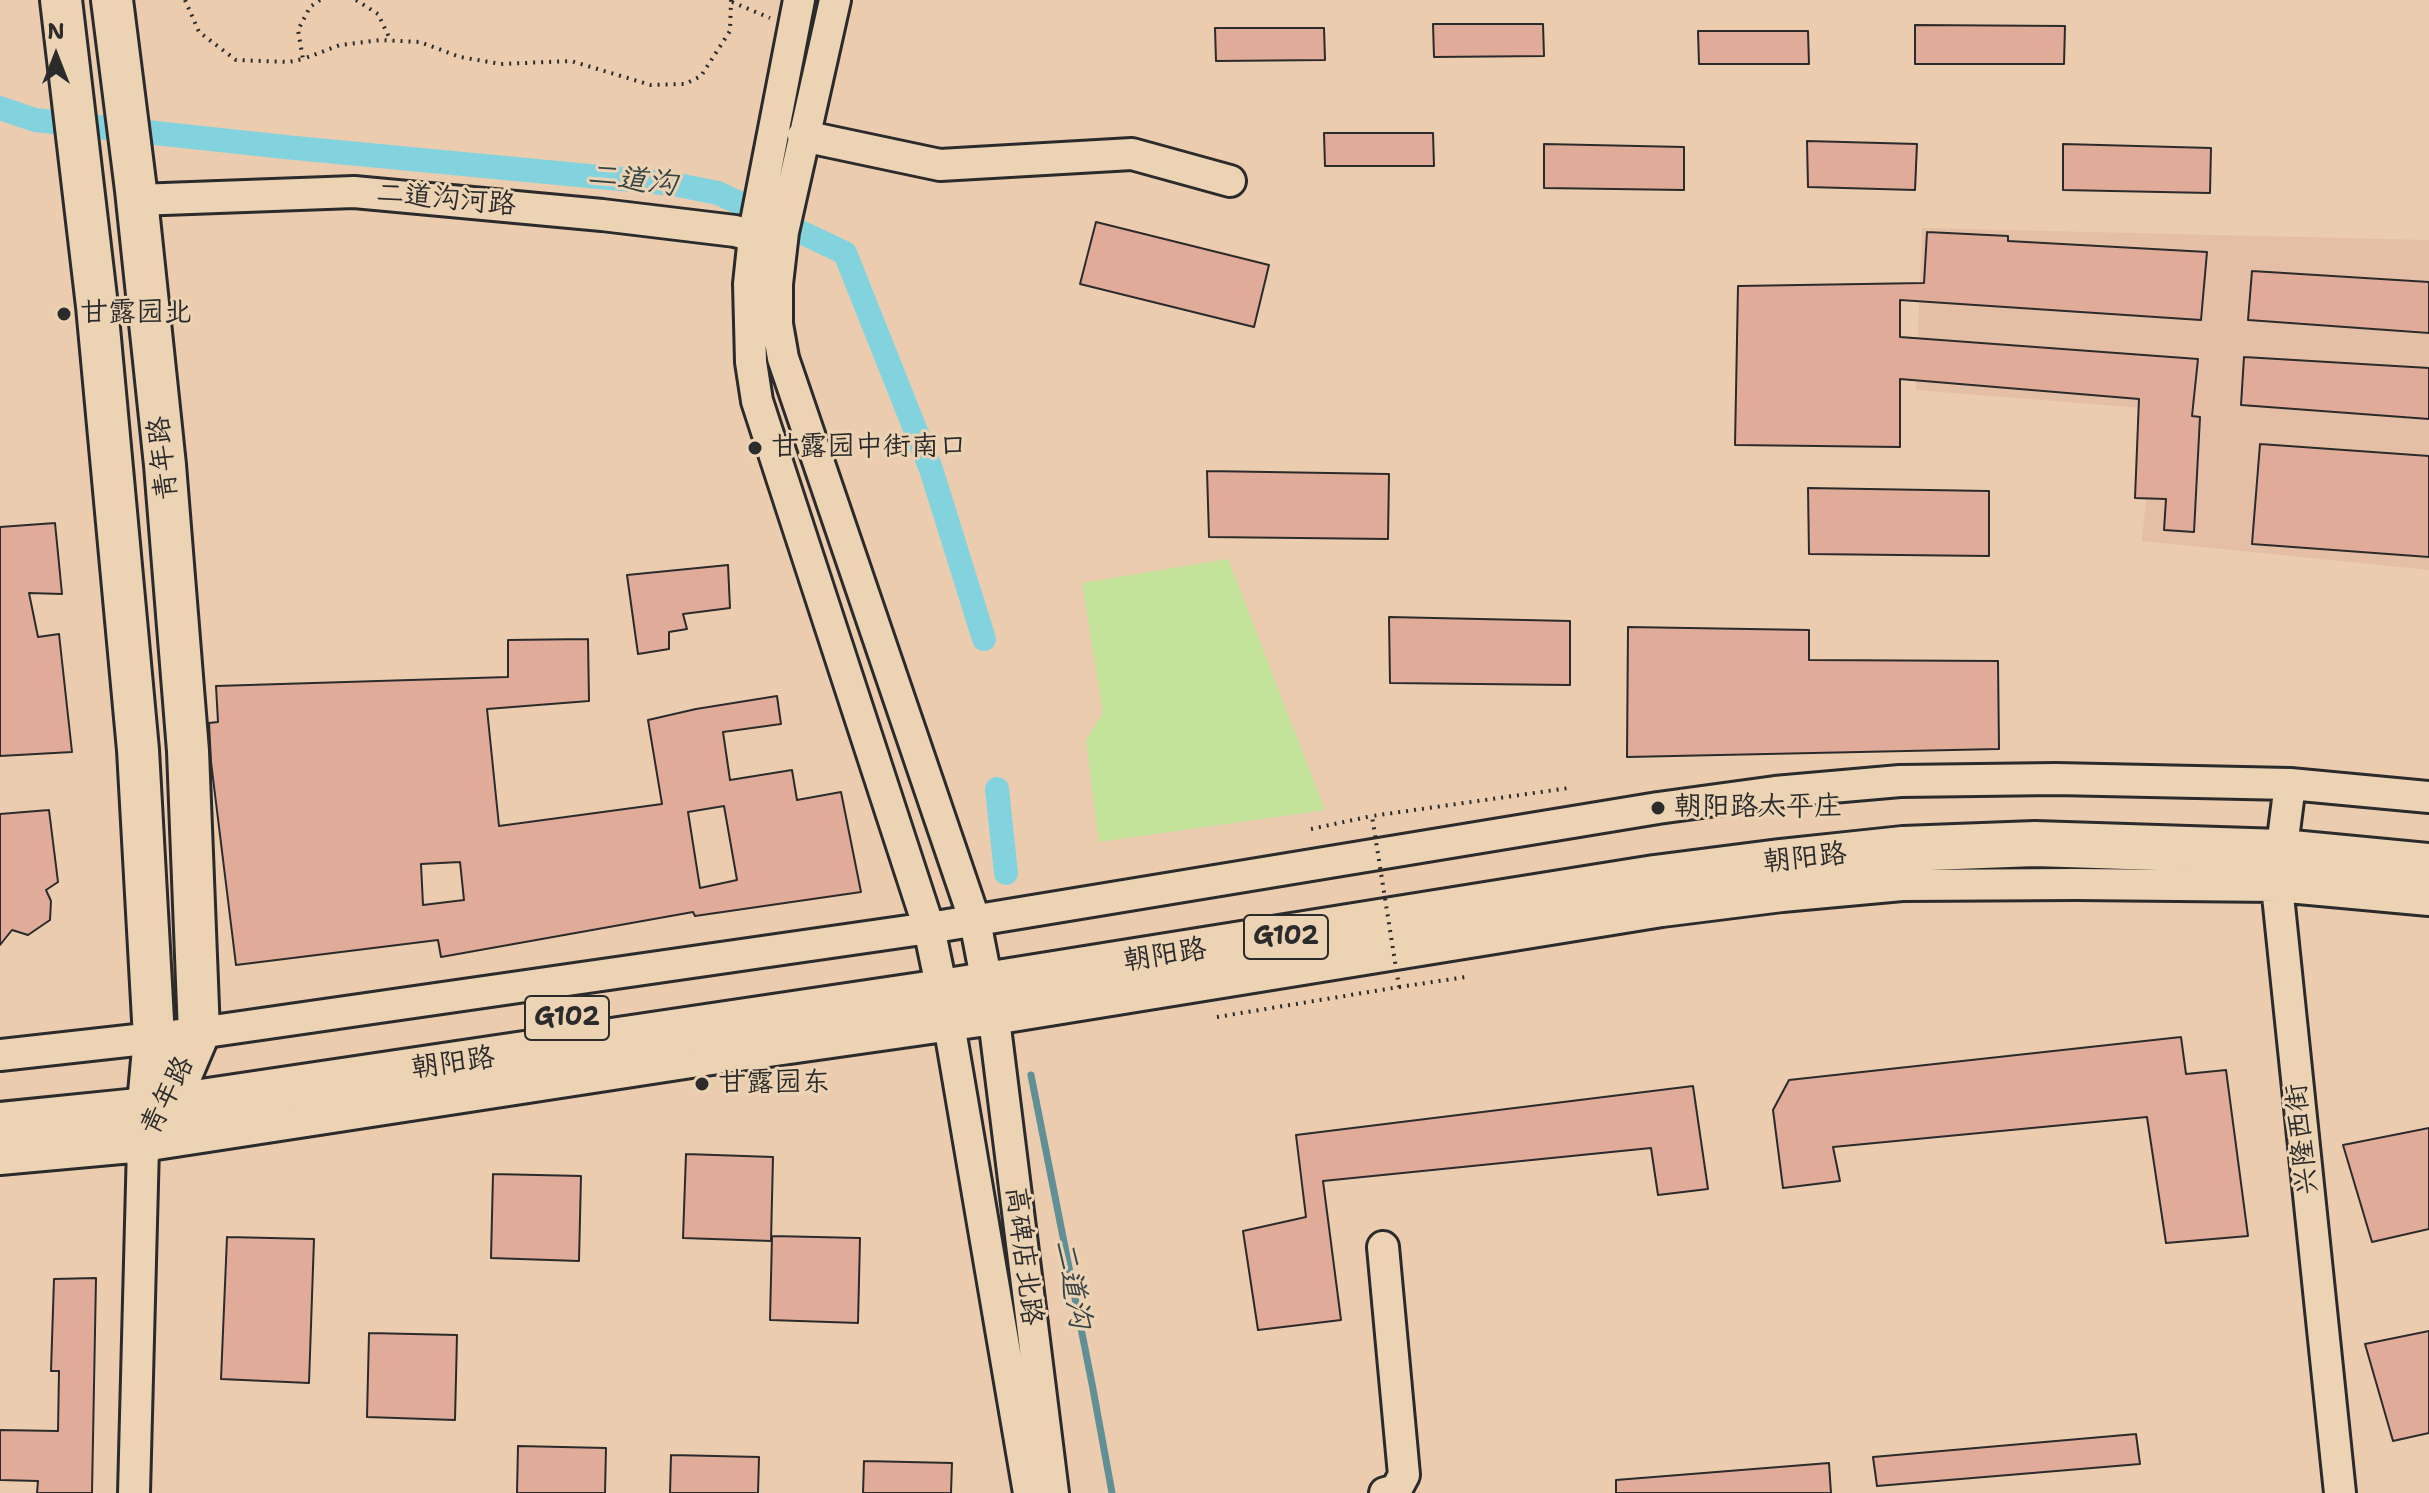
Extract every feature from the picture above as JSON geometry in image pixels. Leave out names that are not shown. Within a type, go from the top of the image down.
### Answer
[{"type":"highway","name":"朝阳路","points":[[0,1125],[158,1104],[984,970],[1654,855],[1900,826],[2035,822],[2283,837],[2429,839]]},
{"type":"highway","name":"朝阳路","points":[[2283,837],[2429,866]]},
{"type":"highway","name":"朝阳路","points":[[0,1097],[158,1104]]},
{"type":"main road","name":"青年路","points":[[61,0],[97,306],[138,750],[158,1104]]},
{"type":"main road","name":"青年路","points":[[112,0],[137,195],[165,465],[188,751],[199,1033],[158,1104]]},
{"type":"street","points":[[764,232],[803,136],[835,0]]},
{"type":"street","points":[[764,232],[774,128],[797,10]]},
{"type":"street","points":[[803,136],[940,165],[1132,154],[1230,181]]},
{"type":"street","name":"二道沟河路","points":[[137,195],[354,192],[764,232]]},
{"type":"street","name":"高碑店北路","points":[[764,232],[777,284],[777,324],[783,358],[984,970],[1053,1493]]},
{"type":"street","name":"高碑店北路","points":[[764,232],[749,284],[751,362],[757,401],[939,977],[1029,1493]]},
{"type":"street","name":"朝阳路","points":[[0,1159],[158,1104],[984,970],[1646,913],[1902,885],[2283,837],[2429,797]]},
{"type":"street","name":"朝阳路","points":[[2283,837],[2429,900]]},
{"type":"street","name":"兴隆西街","points":[[2283,837],[2340,1493]]},
{"type":"street","name":"朝阳路","points":[[0,1055],[199,1033],[939,977]]},
{"type":"street","points":[[134,1493],[158,1104]]},
{"type":"street","points":[[1383,1247],[1404,1475],[1396,1490],[1385,1493]]},
{"type":"path","points":[[185,0],[199,32],[236,60],[289,62],[340,45],[380,40],[420,42],[460,57],[501,64],[571,61],[651,85],[685,84],[701,76],[730,31],[731,1],[770,18],[797,10]]},
{"type":"path","points":[[303,59],[298,30],[310,7],[320,0]]},
{"type":"path","points":[[356,0],[378,14],[391,41]]},
{"type":"path","points":[[1311,829],[1372,816],[1569,788]]},
{"type":"path","points":[[1372,816],[1399,987]]},
{"type":"path","points":[[1217,1017],[1466,977]]},
{"type":"shaded area","points":[[1922,228],[2429,240],[2429,570],[2142,541],[2154,409],[1916,390]]},
{"type":"green space","points":[[1228,559],[1325,810],[1099,842],[1086,740],[1103,713],[1082,583]]},
{"type":"building","points":[[1433,24],[1543,24],[1544,56],[1434,57]]},
{"type":"building","points":[[1915,25],[2065,26],[2064,64],[1915,64]]},
{"type":"building","points":[[1215,28],[1324,28],[1325,60],[1216,61]]},
{"type":"building","points":[[1698,31],[1808,31],[1809,64],[1699,64]]},
{"type":"building","points":[[1324,133],[1433,133],[1434,166],[1325,166]]},
{"type":"building","points":[[1807,141],[1917,144],[1915,190],[1808,187]]},
{"type":"building","points":[[1544,144],[1684,147],[1684,190],[1544,188]]},
{"type":"building","points":[[2063,144],[2211,148],[2210,193],[2063,190]]},
{"type":"building","points":[[1096,222],[1269,265],[1254,327],[1080,284]]},
{"type":"building","points":[[1927,232],[2008,236],[2008,241],[2207,252],[2201,320],[1900,300],[1900,337],[2198,359],[2192,416],[2200,417],[2194,532],[2164,530],[2166,499],[2135,498],[2139,399],[1900,379],[1900,447],[1735,445],[1738,286],[1924,283]]},
{"type":"building","points":[[2252,271],[2429,282],[2429,333],[2248,320]]},
{"type":"building","points":[[2244,357],[2429,368],[2429,419],[2241,405]]},
{"type":"building","points":[[2260,444],[2429,456],[2429,557],[2252,544]]},
{"type":"building","points":[[1207,471],[1389,474],[1388,539],[1209,537]]},
{"type":"building","points":[[1808,488],[1989,491],[1989,556],[1809,554]]},
{"type":"building","points":[[55,523],[62,594],[29,593],[38,637],[59,634],[72,752],[0,756],[0,527]]},
{"type":"building","points":[[728,565],[730,608],[683,614],[687,629],[669,632],[669,649],[638,654],[627,575]]},
{"type":"building","points":[[1389,617],[1570,621],[1570,685],[1390,683]]},
{"type":"building","points":[[1628,627],[1809,630],[1809,660],[1998,661],[1999,749],[1627,757]]},
{"type":"building","points":[[588,639],[589,701],[487,709],[499,826],[662,804],[648,720],[777,696],[781,724],[723,732],[730,780],[792,770],[797,800],[841,792],[861,892],[695,916],[693,912],[441,957],[438,940],[236,965],[211,762],[209,723],[218,722],[216,686],[508,677],[508,640]],"holes":[[[724,806],[737,880],[700,888],[688,812]],[[460,862],[464,900],[423,905],[421,864]]]},
{"type":"building","points":[[49,810],[58,882],[46,890],[51,901],[50,920],[28,935],[12,930],[0,945],[0,814]]},
{"type":"building","points":[[2181,1037],[2186,1074],[2226,1070],[2248,1236],[2166,1243],[2147,1117],[1833,1147],[1840,1181],[1783,1188],[1773,1110],[1789,1080]]},
{"type":"building","points":[[1693,1086],[1708,1189],[1658,1195],[1651,1148],[1323,1181],[1341,1320],[1258,1330],[1243,1231],[1306,1217],[1296,1135]]},
{"type":"building","points":[[2429,1128],[2429,1229],[2372,1242],[2343,1145]]},
{"type":"building","points":[[686,1154],[773,1157],[771,1241],[683,1238]]},
{"type":"building","points":[[493,1174],[581,1176],[579,1261],[491,1258]]},
{"type":"building","points":[[772,1236],[860,1238],[858,1323],[770,1320]]},
{"type":"building","points":[[227,1237],[314,1239],[309,1383],[221,1379]]},
{"type":"building","points":[[96,1278],[92,1493],[37,1493],[38,1481],[0,1480],[0,1430],[58,1431],[59,1371],[51,1371],[54,1279]]},
{"type":"building","points":[[2429,1331],[2429,1433],[2393,1441],[2365,1344]]},
{"type":"building","points":[[369,1333],[457,1335],[455,1420],[367,1417]]},
{"type":"building","points":[[2136,1434],[2140,1464],[1877,1486],[1873,1457]]},
{"type":"building","points":[[518,1446],[606,1448],[605,1493],[517,1493]]},
{"type":"building","points":[[671,1455],[759,1457],[758,1493],[670,1493]]},
{"type":"building","points":[[864,1461],[952,1463],[951,1493],[863,1493]]},
{"type":"building","points":[[1829,1463],[1831,1493],[1616,1493],[1616,1480]]},
{"type":"waterway","name":"二道沟","points":[[0,108],[35,120],[673,184],[718,193],[845,253],[931,469],[984,639]]},
{"type":"waterway","name":"二道沟","points":[[997,789],[1006,873]]},
{"type":"waterway","name":"二道沟","points":[[1031,1075],[1112,1493]]},
{"type":"place","name":"甘露园北","points":[[64,314]]},
{"type":"place","name":"甘露园中街南口","points":[[755,448]]},
{"type":"place","name":"朝阳路太平庄","points":[[1658,808]]},
{"type":"place","name":"甘露园东","points":[[702,1084]]}]
